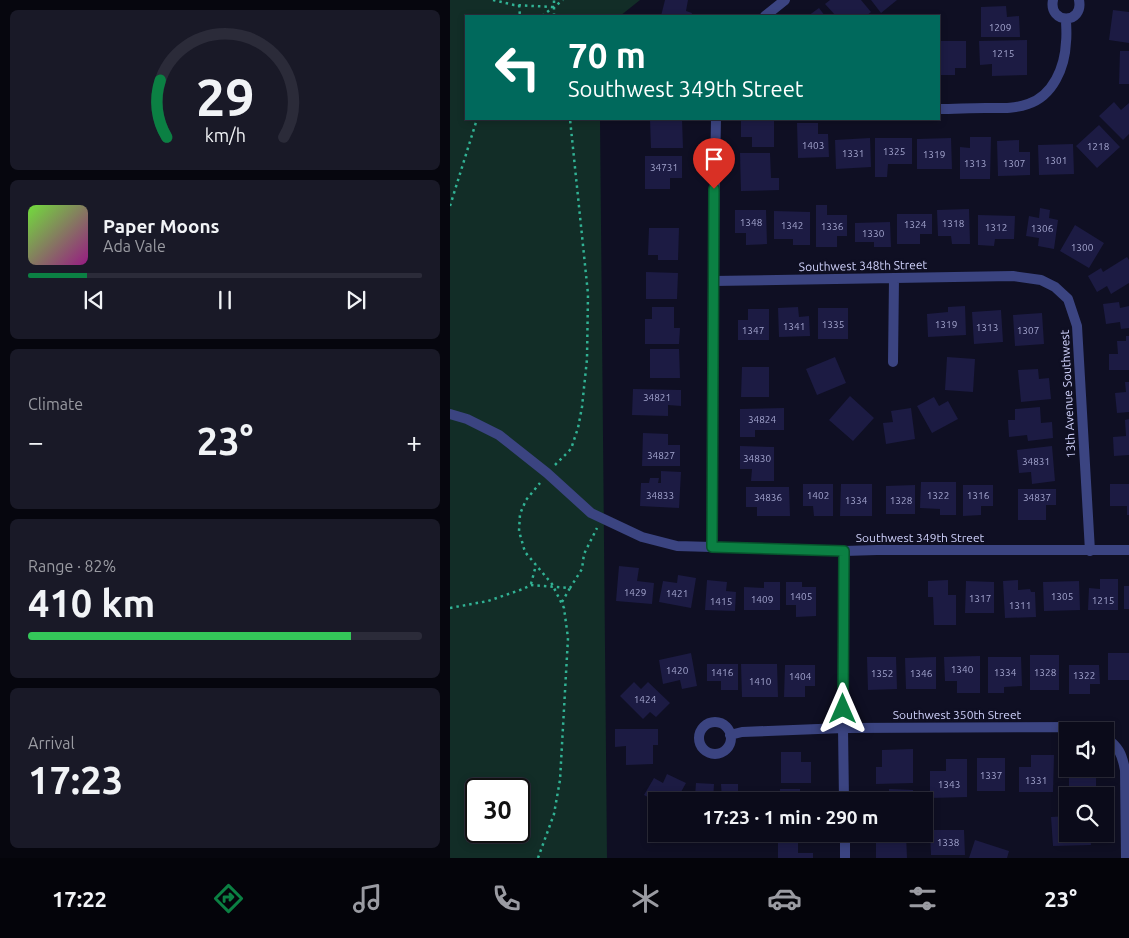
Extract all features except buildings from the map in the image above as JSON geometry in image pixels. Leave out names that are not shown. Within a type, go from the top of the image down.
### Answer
[{"type":"street","points":[[766,15],[785,0]]},
{"type":"street","points":[[1053,0],[1052,5],[1055,13],[1066,19],[1071,18],[1078,12],[1080,7],[1079,0]]},
{"type":"street","points":[[940,109],[1009,108],[1030,104],[1039,98],[1048,91],[1060,70],[1066,42],[1066,19]]},
{"type":"street","points":[[712,547],[716,120]]},
{"type":"street","name":"Southwest 348th Street","points":[[713,281],[1013,276]]},
{"type":"street","name":"13th Avenue Southwest","points":[[1013,276],[1041,280],[1055,287],[1068,299],[1076,320],[1090,551]]},
{"type":"street","points":[[893,362],[894,278]]},
{"type":"street","name":"Southwest 349th Street","points":[[450,414],[467,419],[499,435],[591,513],[642,537],[677,546],[844,551],[1129,550]]},
{"type":"street","points":[[844,551],[844,792]]},
{"type":"street","name":"Southwest 350th Street","points":[[730,735],[742,732],[843,728],[1059,727]]},
{"type":"street","points":[[1114,744],[1122,756],[1126,790],[1126,858]]},
{"type":"street","points":[[844,842],[845,858]]},
{"type":"path","points":[[493,0],[519,6],[553,7]]},
{"type":"path","points":[[554,0],[554,15]]},
{"type":"path","points":[[543,15],[563,0]]},
{"type":"path","points":[[519,6],[520,15]]},
{"type":"path","points":[[450,206],[477,120]]},
{"type":"path","points":[[561,602],[582,569],[584,554],[602,518]]},
{"type":"path","points":[[530,585],[536,565]]},
{"type":"path","points":[[450,608],[488,601],[530,585],[570,588]]},
{"type":"green space","points":[[450,0],[640,0],[621,15],[465,15],[465,120],[600,120],[607,858],[450,858]]},
{"type":"route","points":[[714,189],[712,547],[844,551],[843,709]]}]
